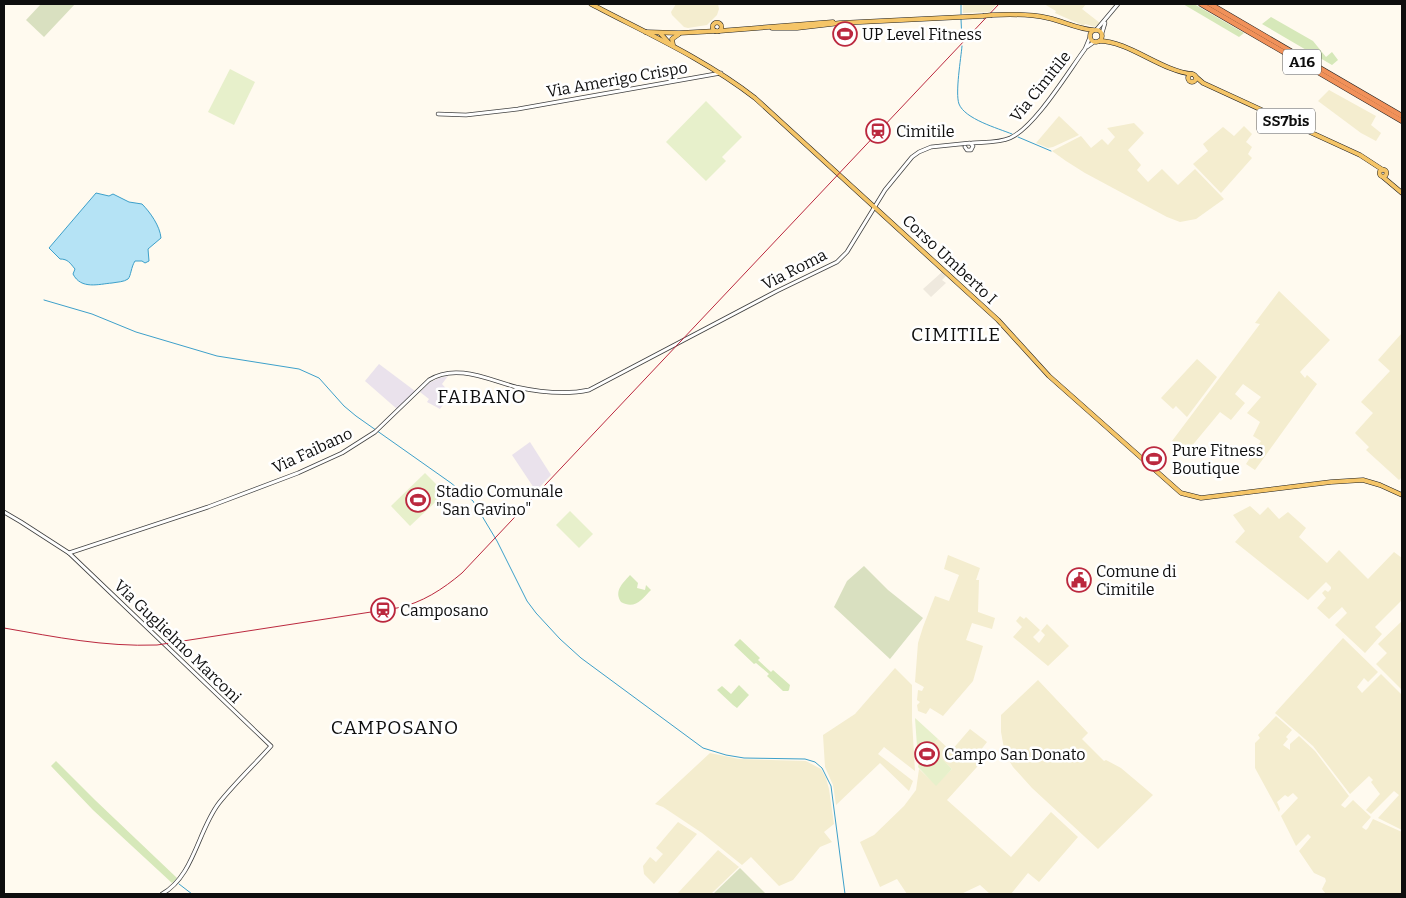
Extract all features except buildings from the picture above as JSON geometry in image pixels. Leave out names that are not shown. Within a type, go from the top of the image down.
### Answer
[{"type":"highway","name":"A16","points":[[1202,4],[1402,121]]},
{"type":"highway","name":"A16","points":[[1210,4],[1402,116]]},
{"type":"main road","name":"SS7bis","points":[[591,4],[643,32],[679,34],[732,29],[804,27],[992,15],[1029,15],[1046,18],[1076,27],[1095,30],[1116,44],[1180,72],[1194,75],[1203,83],[1333,142],[1367,159],[1402,193]]},
{"type":"main road","name":"SS7bis","points":[[701,31],[718,22],[732,29]]},
{"type":"main road","name":"SS7bis","points":[[772,28],[833,22],[840,24]]},
{"type":"main road","points":[[714,24],[713,28],[717,31],[722,28],[722,25]]},
{"type":"main road","name":"SS7bis","points":[[790,25],[804,27]]},
{"type":"main road","name":"SS7bis","points":[[1076,27],[1096,41],[1116,44]]},
{"type":"main road","points":[[1090,37],[1095,30]]},
{"type":"main road","points":[[643,32],[674,47]]},
{"type":"main road","points":[[659,33],[659,40]]},
{"type":"main road","points":[[659,33],[674,47]]},
{"type":"main road","points":[[674,47],[672,39],[679,34]]},
{"type":"main road","points":[[1096,41],[1102,34]]},
{"type":"main road","name":"Corso Umberto I","points":[[674,47],[721,73],[755,98],[1004,326],[1048,375],[1176,489],[1189,496],[1212,497],[1331,482],[1363,480],[1402,495]]},
{"type":"main road","name":"SS7bis","points":[[1180,72],[1193,82],[1203,83]]},
{"type":"main road","points":[[1188,79],[1189,75],[1194,75],[1195,80],[1193,82]]},
{"type":"street","points":[[1095,30],[1108,18],[1118,4]]},
{"type":"street","points":[[1102,34],[1108,18]]},
{"type":"street","name":"Via Cimitile","points":[[966,145],[1009,139],[1017,134],[1037,114],[1085,49],[1090,37]]},
{"type":"street","name":"Via Cimitile","points":[[1085,49],[1096,41]]},
{"type":"street","name":"Via Amerigo Crispo","points":[[438,114],[466,115],[518,109],[721,73]]},
{"type":"street","name":"Via Cimitile","points":[[973,148],[983,142]]},
{"type":"street","points":[[966,145],[969,150],[973,148],[972,143]]},
{"type":"street","name":"Via Roma","points":[[661,352],[840,260],[902,168],[912,157],[924,149],[959,144],[966,145]]},
{"type":"street","name":"Via Faibano","points":[[68,554],[174,519],[298,473],[342,453],[377,430],[429,380],[446,373],[484,377],[516,387],[559,392],[578,392],[589,390],[661,352]]},
{"type":"street","name":"Via Guglielmo Marconi","points":[[4,512],[68,554],[271,746],[218,804],[182,874],[175,884],[162,894]]},
{"type":"shaded area","points":[[676,4],[718,4],[719,9],[717,15],[707,25],[688,28],[684,27],[672,15],[671,12]]},
{"type":"shaded area","points":[[963,4],[997,4],[990,12],[963,13]]},
{"type":"shaded area","points":[[1044,4],[1086,4],[1082,9],[1100,23],[1095,27],[1085,24],[1084,26],[1055,13],[1056,11]]},
{"type":"shaded area","points":[[1329,90],[1376,116],[1371,125],[1381,133],[1376,141],[1361,133],[1318,101]]},
{"type":"shaded area","points":[[1059,116],[1079,135],[1048,148],[1036,143]]},
{"type":"shaded area","points":[[1134,123],[1144,133],[1128,150],[1141,165],[1137,170],[1148,182],[1162,169],[1178,185],[1195,169],[1224,199],[1196,219],[1180,222],[1167,217],[1085,173],[1052,151],[1081,136],[1091,148],[1102,139],[1108,145],[1115,137],[1107,128]]},
{"type":"shaded area","points":[[1244,126],[1252,134],[1246,142],[1252,147],[1248,154],[1252,158],[1221,193],[1193,164],[1208,151],[1203,144],[1223,127],[1234,136]]},
{"type":"shaded area","points":[[942,272],[946,276],[942,280],[946,283],[931,297],[923,289]]},
{"type":"shaded area","points":[[1279,291],[1330,340],[1300,372],[1305,378],[1307,375],[1317,384],[1255,470],[1246,464],[1261,441],[1253,436],[1260,422],[1247,413],[1261,397],[1243,384],[1235,394],[1245,403],[1231,420],[1220,412],[1186,453],[1172,441],[1260,324],[1255,323]]},
{"type":"shaded area","points":[[1402,333],[1402,477],[1399,480],[1366,450],[1369,447],[1355,433],[1373,413],[1361,402],[1390,371],[1378,360]]},
{"type":"shaded area","points":[[1197,359],[1217,377],[1187,417],[1176,406],[1173,409],[1161,398]]},
{"type":"shaded area","points":[[379,364],[415,391],[397,409],[365,381]]},
{"type":"shaded area","points":[[448,376],[442,384],[451,394],[440,409],[427,402],[429,399],[420,392],[429,383]]},
{"type":"shaded area","points":[[530,442],[551,475],[536,491],[512,455]]},
{"type":"shaded area","points":[[1250,506],[1260,515],[1268,507],[1279,519],[1288,512],[1306,528],[1299,537],[1327,563],[1339,550],[1368,579],[1394,552],[1402,558],[1402,600],[1375,627],[1382,634],[1365,653],[1335,625],[1347,613],[1342,607],[1329,619],[1317,608],[1326,598],[1322,593],[1325,590],[1328,592],[1331,589],[1326,582],[1308,600],[1235,542],[1245,531],[1233,515]]},
{"type":"shaded area","points":[[948,555],[980,568],[976,580],[979,580],[978,612],[995,618],[992,629],[972,623],[966,640],[983,646],[973,681],[943,716],[930,708],[926,714],[918,711],[917,705],[920,702],[917,700],[918,690],[922,691],[924,687],[915,682],[918,643],[935,596],[949,601],[959,575],[944,569]]},
{"type":"shaded area","points":[[1020,616],[1024,619],[1026,617],[1040,630],[1033,637],[1039,643],[1045,635],[1041,631],[1047,624],[1069,646],[1048,666],[1013,637],[1022,627],[1016,621]]},
{"type":"shaded area","points":[[1402,621],[1402,690],[1376,664],[1387,653],[1378,644]]},
{"type":"shaded area","points":[[1343,638],[1378,672],[1368,682],[1364,678],[1357,687],[1362,693],[1381,674],[1402,695],[1402,830],[1378,818],[1399,795],[1394,791],[1371,814],[1366,810],[1380,794],[1371,782],[1373,780],[1369,776],[1350,794],[1313,746],[1275,713]]},
{"type":"shaded area","points":[[895,668],[912,685],[915,771],[884,747],[878,754],[913,781],[909,791],[880,763],[836,805],[833,785],[825,767],[823,735],[855,714]]},
{"type":"shaded area","points":[[1038,680],[1088,733],[1082,739],[1104,761],[1106,760],[1121,768],[1153,795],[1098,849],[1032,788],[1013,767],[1005,754],[1001,732],[1001,715]]},
{"type":"shaded area","points":[[1276,716],[1292,730],[1286,737],[1288,739],[1283,745],[1290,750],[1290,744],[1299,736],[1315,751],[1349,796],[1341,805],[1345,808],[1353,800],[1371,817],[1363,828],[1366,830],[1373,819],[1402,832],[1402,894],[1326,894],[1322,889],[1326,881],[1325,878],[1314,873],[1299,851],[1311,837],[1308,834],[1296,846],[1281,816],[1298,798],[1293,793],[1288,797],[1285,795],[1277,802],[1280,809],[1279,812],[1255,768],[1255,743],[1260,738],[1258,735]]},
{"type":"shaded area","points":[[970,729],[987,742],[980,751],[986,757],[947,800],[1011,857],[1051,812],[1078,837],[1039,882],[1028,873],[1011,894],[990,894],[980,885],[961,894],[907,894],[897,879],[880,887],[860,842],[874,835],[904,806],[916,790],[919,769],[936,785],[952,769],[929,747],[938,739],[951,751]]},
{"type":"shaded area","points":[[710,753],[739,759],[806,761],[821,769],[829,789],[834,824],[824,832],[832,842],[820,847],[793,880],[779,886],[751,857],[742,865],[702,833],[663,807],[655,804]]},
{"type":"shaded area","points":[[678,822],[697,834],[654,884],[644,874],[643,866],[650,857],[656,862],[663,854],[656,848]]},
{"type":"shaded area","points":[[718,850],[739,867],[711,894],[677,894]]},
{"type":"green space","points":[[41,4],[75,4],[44,37],[26,20]]},
{"type":"green space","points":[[1183,4],[1194,4],[1244,33],[1239,37]]},
{"type":"green space","points":[[1271,17],[1313,41],[1326,57],[1332,52],[1338,60],[1332,65],[1262,24]]},
{"type":"green space","points":[[230,69],[255,82],[234,125],[208,112]]},
{"type":"green space","points":[[706,101],[742,137],[722,157],[726,161],[706,181],[666,142]]},
{"type":"green space","name":"Stadio Comunale \"San Gavino\"","points":[[425,473],[445,493],[410,526],[391,506]]},
{"type":"green space","points":[[570,511],[593,534],[579,548],[556,525]]},
{"type":"green space","points":[[864,566],[888,590],[923,618],[890,659],[834,607],[847,581]]},
{"type":"green space","points":[[630,575],[638,583],[637,588],[645,590],[646,585],[651,590],[641,600],[630,605],[621,602],[618,594],[624,581]]},
{"type":"green space","points":[[740,639],[760,658],[758,660],[771,672],[773,670],[790,685],[788,691],[783,691],[767,676],[769,674],[756,663],[754,664],[734,645]]},
{"type":"green space","points":[[739,685],[749,695],[737,708],[717,690],[722,686],[731,694]]},
{"type":"green space","name":"Campo San Donato","points":[[915,718],[938,739],[930,747],[952,769],[936,786],[918,767]]},
{"type":"green space","points":[[56,761],[177,878],[172,883],[93,810],[51,766]]},
{"type":"green space","points":[[740,868],[766,894],[713,894]]},
{"type":"water","points":[[96,193],[109,196],[113,194],[129,202],[142,204],[159,229],[161,238],[148,249],[149,261],[145,263],[135,261],[129,278],[125,281],[96,285],[85,284],[76,279],[73,274],[75,269],[70,263],[60,259],[49,248]]},
{"type":"waterway","points":[[961,4],[961,14]]},
{"type":"waterway","points":[[961,19],[962,41]]},
{"type":"waterway","points":[[962,46],[958,84],[959,104],[974,119],[1012,134]]},
{"type":"waterway","points":[[1018,137],[1051,151]]},
{"type":"waterway","points":[[44,300],[92,314],[136,332],[217,356],[299,369],[319,378],[344,406],[356,416],[451,483],[473,501],[497,541],[527,601],[560,639],[581,658],[703,748],[744,758],[805,759],[815,762],[822,768],[831,786],[845,894]]},
{"type":"waterway","points":[[179,884],[192,894]]},
{"type":"railway","points":[[4,628],[99,643],[157,645],[397,608],[415,603],[440,590],[462,573],[999,4]]},
{"type":"place","name":"UP Level Fitness","points":[[845,34]]},
{"type":"place","name":"Cimitile","points":[[878,131]]},
{"type":"place","name":"Pure Fitness Boutique","points":[[1154,459]]},
{"type":"place","name":"Stadio Comunale \"San Gavino\"","points":[[418,500]]},
{"type":"place","name":"Comune di Cimitile","points":[[1079,580]]},
{"type":"place","name":"Camposano","points":[[383,610]]},
{"type":"place","name":"Campo San Donato","points":[[927,754]]},
{"type":"district","name":"CIMITILE","points":[[956,334]]},
{"type":"district","name":"FAIBANO","points":[[482,396]]},
{"type":"district","name":"CAMPOSANO","points":[[395,727]]}]
